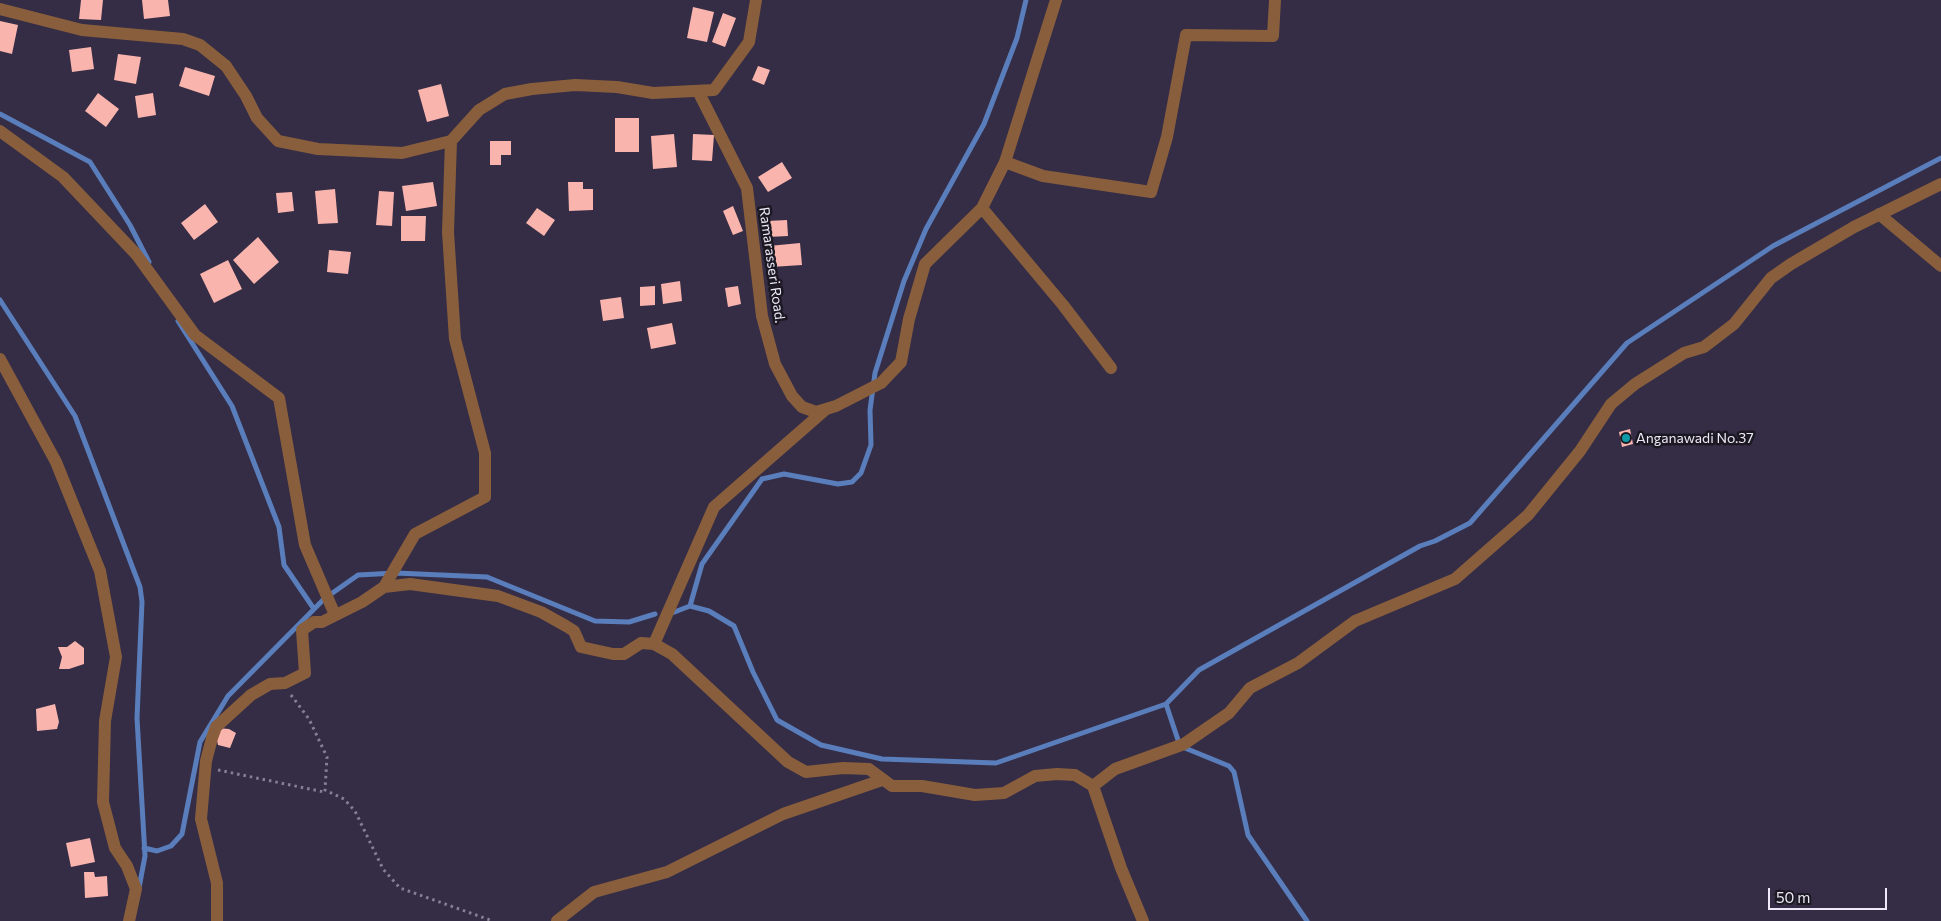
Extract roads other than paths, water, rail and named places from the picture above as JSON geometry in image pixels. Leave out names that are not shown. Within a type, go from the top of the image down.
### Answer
[{"type":"street","points":[[0,9],[82,30],[183,40],[200,45],[226,66],[246,96],[257,118],[278,140],[318,149],[402,153],[450,140],[479,110],[505,94],[575,84],[618,87],[653,93],[714,90],[749,42],[756,0]]},
{"type":"street","points":[[654,644],[714,507],[825,410],[874,387],[902,362],[909,319],[925,264],[982,208],[1005,162],[1056,0]]},
{"type":"street","points":[[1005,162],[1042,176],[1151,192],[1167,137],[1186,35],[1273,36],[1275,0]]},
{"type":"street","name":"Ramarasseri Road.","points":[[698,90],[747,188],[762,316],[775,364],[796,402],[809,410],[825,410]]},
{"type":"street","points":[[0,131],[63,176],[136,254],[195,335],[279,398],[305,545],[335,615]]},
{"type":"street","points":[[217,921],[217,884],[201,819],[205,768],[216,727],[251,695],[270,684],[285,683],[305,673],[302,630],[304,627],[314,622],[322,622],[362,602],[384,587],[415,534],[484,497],[484,453],[455,339],[448,232],[450,140]]},
{"type":"street","points":[[1093,786],[1115,769],[1180,746],[1229,713],[1250,688],[1298,663],[1355,621],[1452,580],[1528,515],[1580,451],[1612,404],[1635,384],[1684,353],[1704,347],[1734,324],[1771,278],[1879,214],[1941,184]]},
{"type":"street","points":[[982,208],[1064,306],[1111,368]]},
{"type":"street","points":[[1879,214],[1941,266]]},
{"type":"street","points":[[0,360],[56,462],[100,571],[116,657],[104,721],[103,802],[115,848],[126,866],[136,889],[129,921]]},
{"type":"street","points":[[384,587],[410,584],[498,596],[540,612],[566,626],[574,631],[581,647],[613,654],[624,654],[641,643],[654,644],[672,654],[788,762],[806,772],[843,768],[869,769],[892,786],[922,786],[975,795],[1004,793],[1035,776],[1075,775],[1093,786],[1121,868],[1143,921]]},
{"type":"street","points":[[557,921],[594,892],[668,872],[783,814],[882,780]]},
{"type":"waterway","points":[[690,606],[702,564],[762,479],[784,474],[838,484],[852,482],[861,473],[871,445],[870,410],[875,373],[904,281],[926,229],[984,124],[1017,38],[1026,0]]},
{"type":"waterway","points":[[0,114],[90,162],[130,225],[149,262]]},
{"type":"waterway","points":[[672,613],[690,606],[709,611],[734,626],[753,672],[777,720],[821,745],[882,759],[996,763],[1166,704],[1199,670],[1420,546],[1435,541],[1470,523],[1627,343],[1773,246],[1941,158]]},
{"type":"waterway","points":[[0,300],[75,416],[140,587],[142,602],[137,718],[145,856],[139,888]]},
{"type":"waterway","points":[[178,321],[232,406],[279,527],[284,565],[314,609]]},
{"type":"waterway","points":[[144,848],[157,851],[171,846],[182,834],[200,742],[228,696],[324,599],[358,575],[396,573],[487,577],[595,621],[629,622],[655,614]]},
{"type":"waterway","points":[[1166,704],[1180,746],[1229,766],[1234,772],[1248,835],[1307,921]]},
{"type":"place","name":"Anganawadi No.37","points":[[1626,438]]}]
